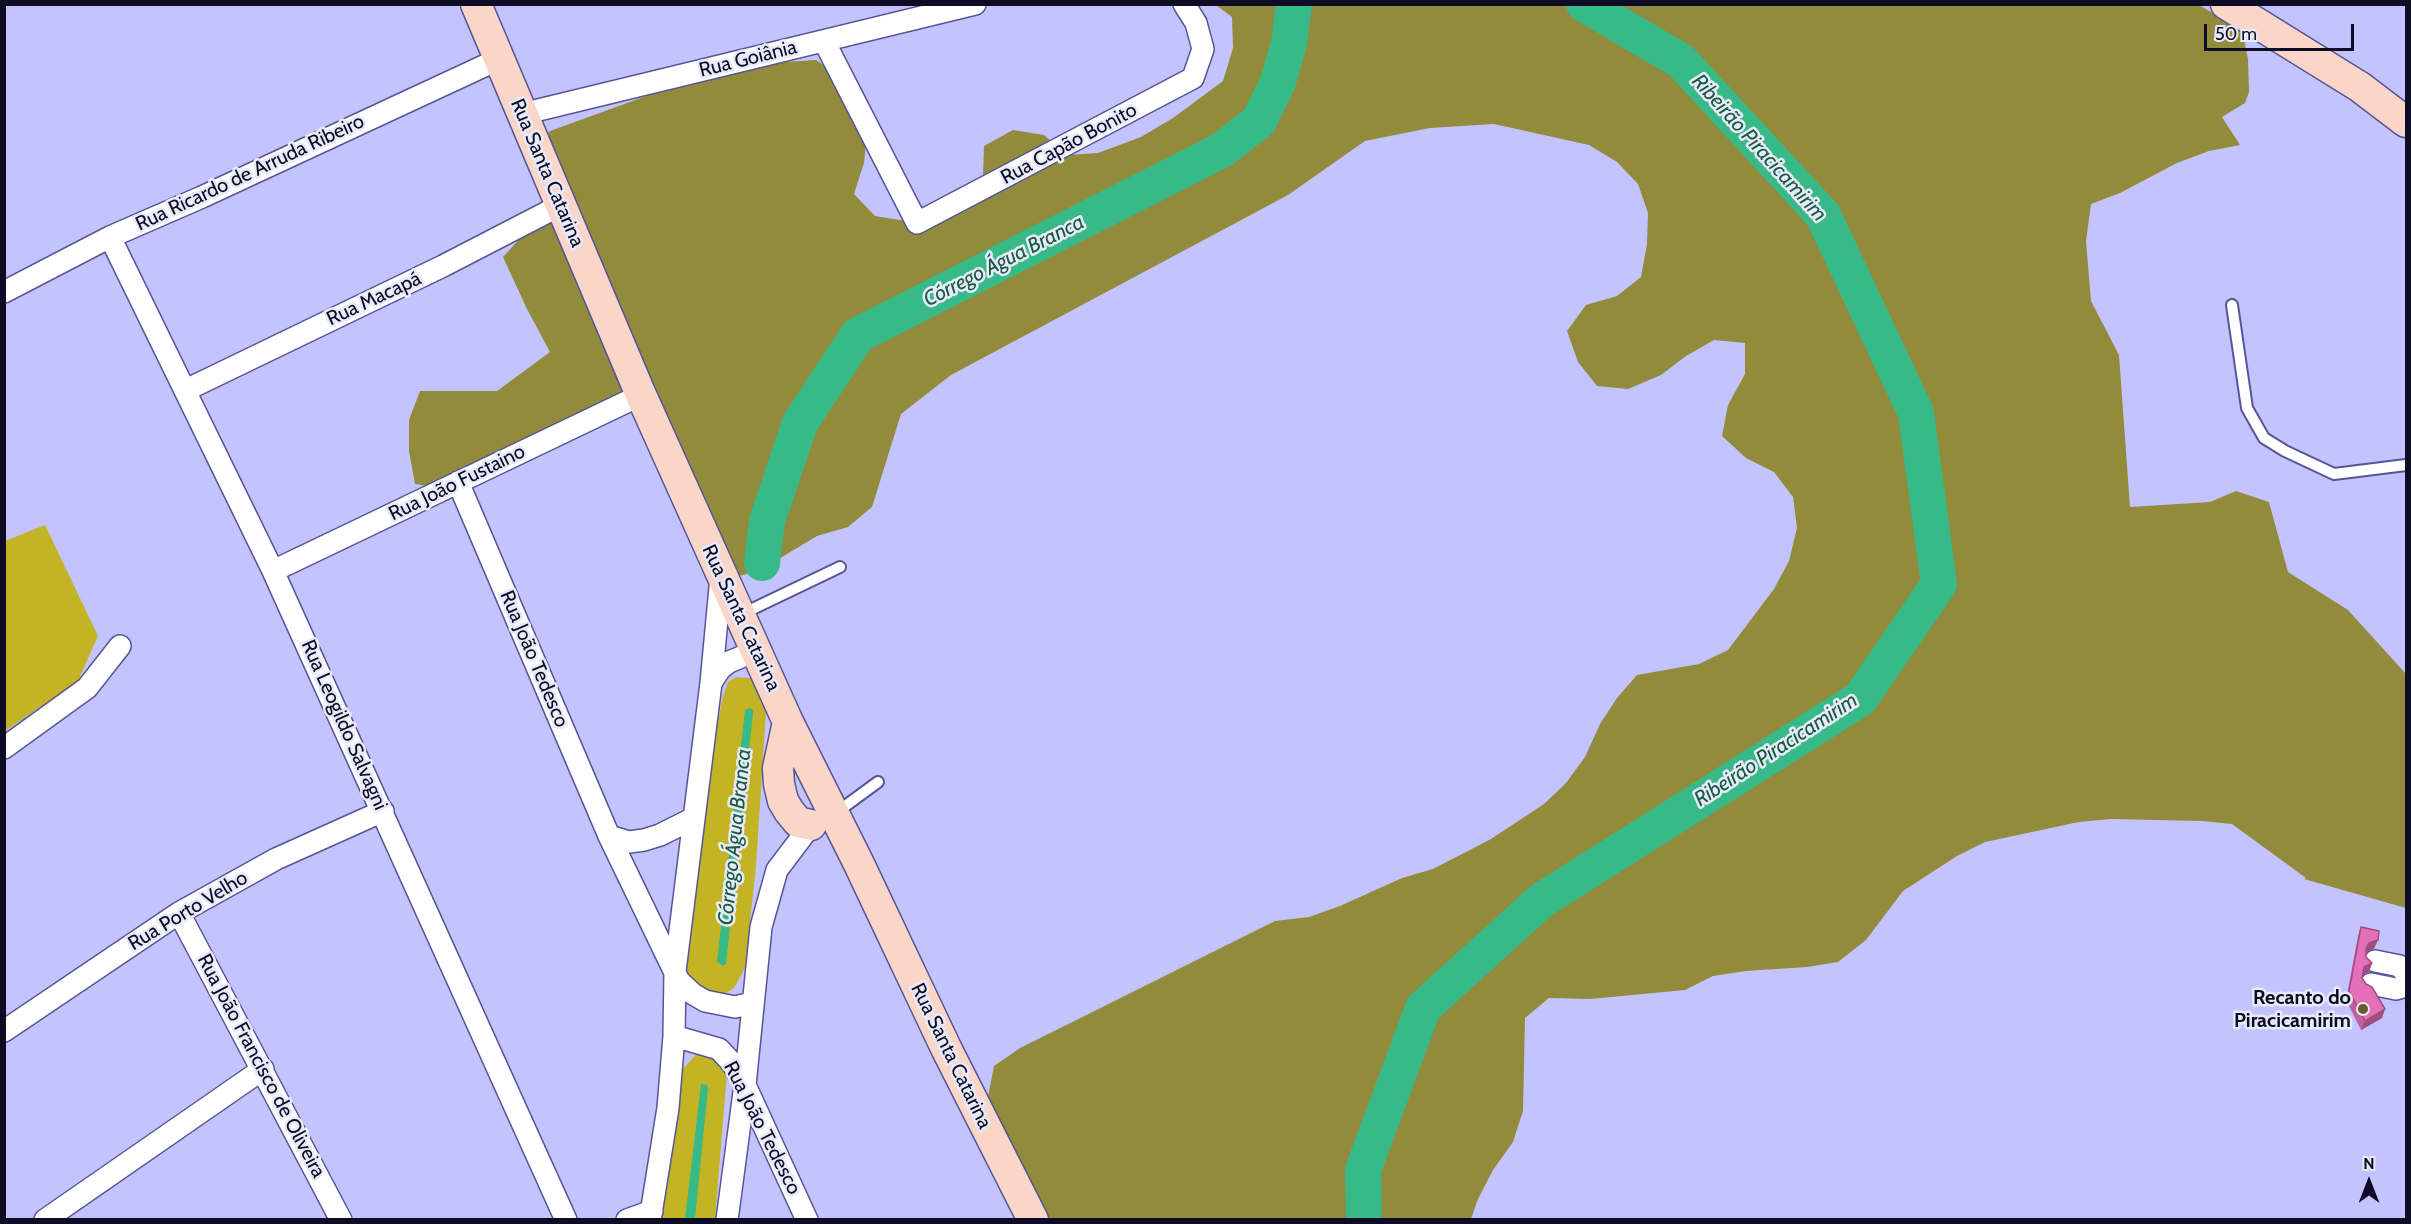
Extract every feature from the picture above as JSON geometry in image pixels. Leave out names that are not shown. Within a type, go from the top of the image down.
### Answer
[{"type":"street","name":"Rua Santa Catarina","points":[[476,4],[641,395],[788,722],[822,819],[946,1048],[1033,1220]]},
{"type":"street","name":"Rua Goiânia","points":[[522,114],[975,4]]},
{"type":"street","name":"Rua Capão Bonito","points":[[824,41],[916,223],[1193,78],[1203,49],[1196,23],[1184,4]]},
{"type":"street","points":[[2226,4],[2360,87],[2406,122]]},
{"type":"street","points":[[2260,4],[2406,96]]},
{"type":"street","name":"Rua Ricardo de Arruda Ribeiro","points":[[4,292],[110,237],[202,197],[499,58]]},
{"type":"street","name":"Rua Macapá","points":[[186,390],[443,266],[561,205]]},
{"type":"street","name":"Rua Leogildo Salvagni","points":[[110,237],[273,571],[566,1220]]},
{"type":"street","name":"Rua João Fustaino","points":[[273,571],[641,395]]},
{"type":"street","name":"Rua João Tedesco","points":[[458,482],[609,836],[679,981],[705,1001],[735,1007],[752,1003]]},
{"type":"street","points":[[627,1220],[651,1215],[668,1108],[674,1036],[675,971],[711,683],[721,577]]},
{"type":"street","points":[[4,748],[87,688],[120,646]]},
{"type":"street","points":[[711,683],[720,669],[729,662],[746,655],[758,656]]},
{"type":"street","points":[[788,722],[778,768],[783,801],[798,822],[822,819]]},
{"type":"street","name":"Rua Porto Velho","points":[[4,1030],[179,913],[276,859],[383,811]]},
{"type":"street","points":[[609,836],[629,842],[645,840],[660,836],[694,818]]},
{"type":"street","points":[[727,1220],[745,1084],[761,927],[777,870],[822,819]]},
{"type":"street","name":"Rua João Francisco de Oliveira","points":[[179,913],[263,1069],[334,1216]]},
{"type":"street","points":[[2375,961],[2400,966],[2406,974]]},
{"type":"street","points":[[2371,984],[2396,989],[2406,986]]},
{"type":"street","name":"Rua João Tedesco","points":[[674,1036],[719,1049],[732,1063],[745,1084],[807,1220]]},
{"type":"street","points":[[45,1220],[263,1069]]},
{"type":"street","points":[[554,1191],[580,1220]]},
{"type":"lane","points":[[2232,305],[2247,408],[2264,438],[2285,451],[2334,474],[2406,465]]},
{"type":"lane","points":[[739,615],[840,567]]},
{"type":"lane","points":[[822,819],[878,782]]},
{"type":"shaded area","points":[[1216,5],[2199,5],[2242,30],[2248,59],[2249,92],[2245,103],[2222,117],[2240,145],[2209,151],[2177,163],[2120,193],[2091,204],[2086,241],[2091,301],[2119,355],[2130,507],[2210,502],[2236,491],[2269,502],[2288,572],[2348,610],[2406,674],[2406,908],[2304,879],[2306,878],[2232,824],[2110,819],[2079,822],[1985,842],[1957,856],[1903,891],[1866,940],[1838,962],[1713,976],[1685,990],[1590,999],[1549,998],[1525,1018],[1523,1111],[1513,1142],[1493,1170],[1478,1199],[1471,1219],[1029,1219],[993,1128],[988,1097],[994,1066],[1020,1048],[1275,921],[1309,917],[1340,906],[1402,878],[1433,869],[1491,839],[1544,804],[1566,783],[1585,757],[1600,724],[1617,698],[1637,675],[1699,664],[1728,650],[1774,589],[1789,561],[1797,528],[1793,497],[1774,472],[1746,458],[1722,436],[1728,405],[1745,374],[1745,343],[1714,340],[1686,356],[1661,375],[1628,389],[1597,386],[1578,362],[1567,331],[1586,305],[1617,296],[1641,277],[1647,244],[1648,213],[1638,184],[1617,162],[1589,145],[1494,124],[1430,128],[1365,141],[1288,195],[951,375],[901,414],[872,507],[848,527],[817,536],[762,569],[733,578],[643,412],[620,393],[509,467],[446,489],[415,484],[409,451],[409,420],[420,391],[497,391],[550,352],[503,257],[525,233],[549,215],[531,155],[550,131],[682,83],[713,79],[785,62],[816,60],[844,79],[867,132],[864,163],[854,194],[875,216],[906,221],[983,177],[984,146],[1013,130],[1044,135],[1067,155],[1098,153],[1141,137],[1173,118],[1223,81],[1233,48],[1232,17]]},
{"type":"shaded area","points":[[45,525],[98,636],[78,681],[5,731],[5,541]]},
{"type":"shaded area","points":[[736,677],[750,678],[758,682],[767,696],[756,866],[745,968],[734,988],[723,995],[708,994],[684,980],[715,738],[723,696],[728,682]]},
{"type":"shaded area","points":[[703,1047],[728,1061],[715,1219],[659,1220],[680,1072]]},
{"type":"water","points":[[750,708],[753,714],[726,964],[723,966],[717,962],[745,710]]},
{"type":"water","points":[[701,1084],[707,1085],[708,1088],[695,1219],[685,1219]]},
{"type":"building","points":[[2361,927],[2379,931],[2378,940],[2369,943],[2366,949],[2366,957],[2372,963],[2364,967],[2362,978],[2372,987],[2385,1009],[2365,1021],[2349,991]]},
{"type":"waterway","name":"Córrego Água Branca","points":[[762,563],[767,521],[800,423],[858,335],[1222,150],[1259,121],[1278,82],[1289,43],[1294,4]]},
{"type":"waterway","name":"Ribeirão Piracicamirim","points":[[1364,1220],[1363,1170],[1423,1008],[1542,900],[1860,699],[1939,584],[1916,413],[1823,215],[1681,61],[1584,4]]},
{"type":"place","name":"Recanto do Piracicamirim","points":[[2363,1009]]}]
